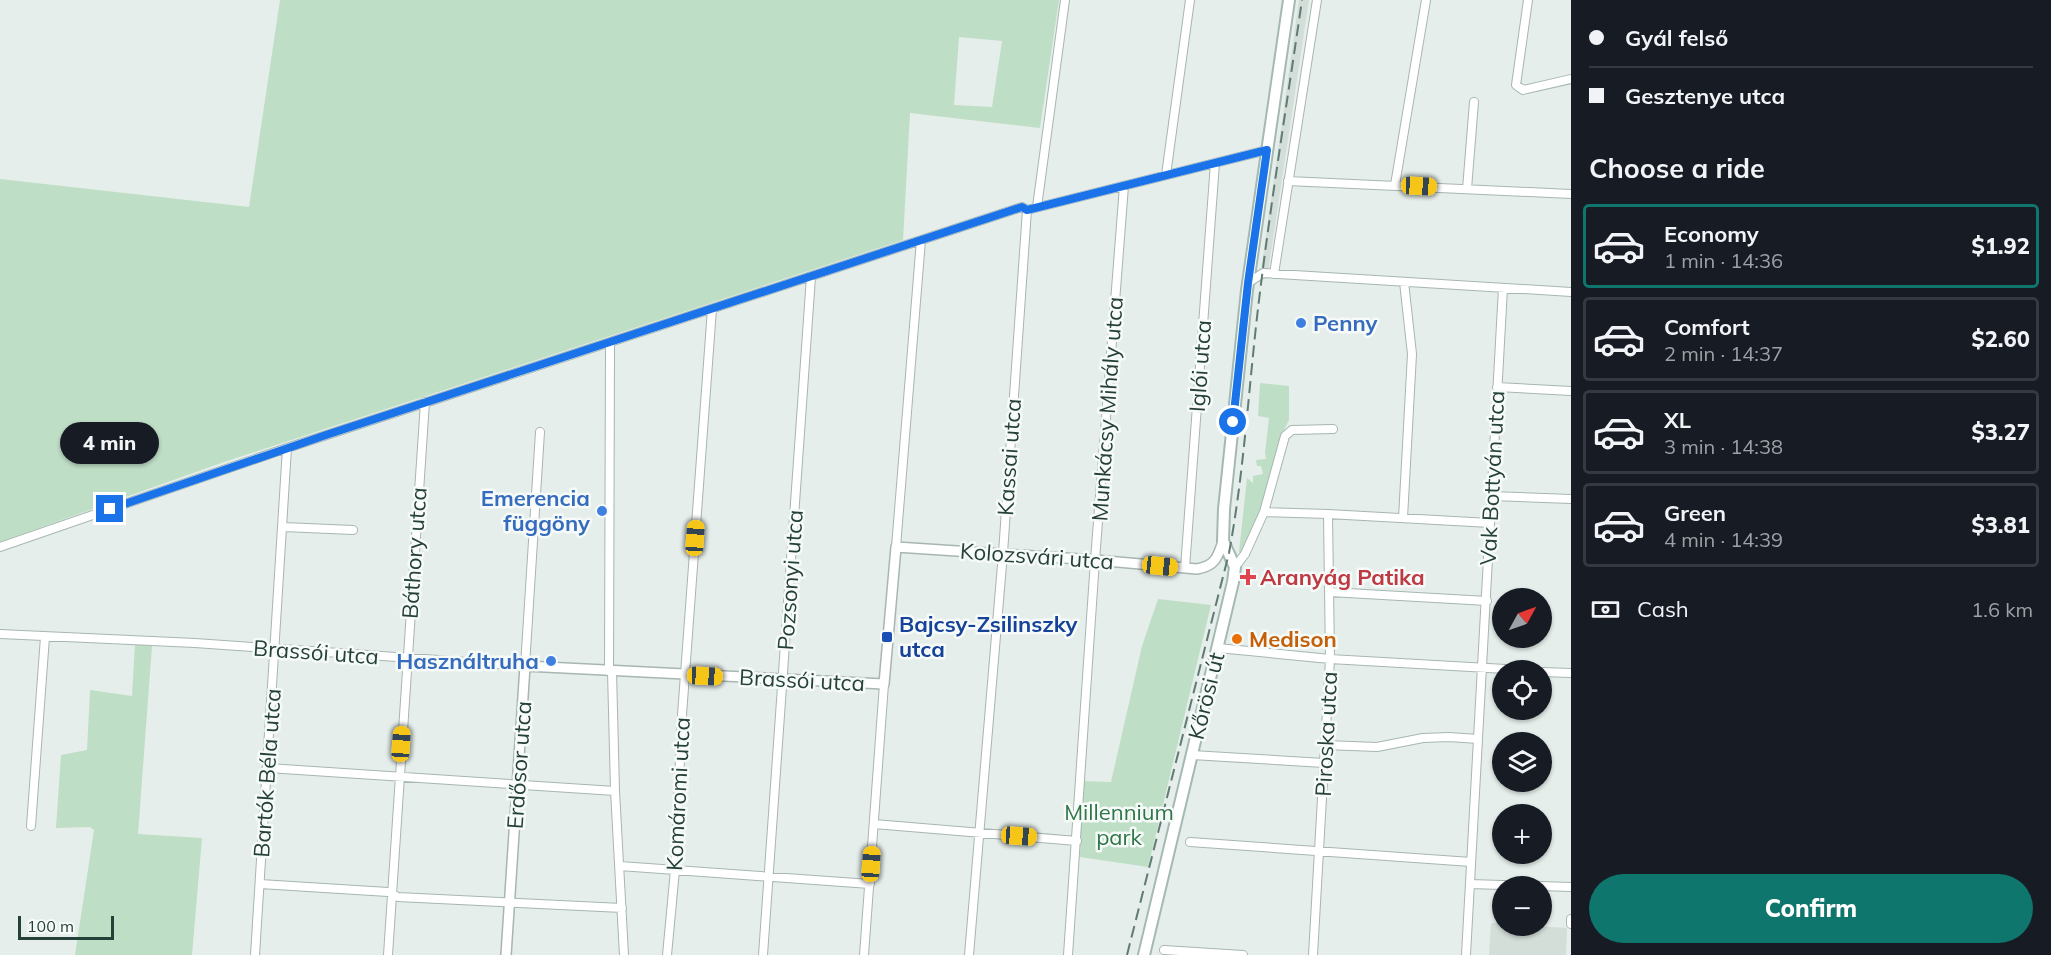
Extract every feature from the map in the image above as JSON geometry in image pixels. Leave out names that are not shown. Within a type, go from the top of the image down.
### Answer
[{"type":"main road","points":[[1234,563],[1223,541],[1224,509],[1248,283],[1289,0]]},
{"type":"main road","name":"Kőrösi út","points":[[1144,955],[1218,648],[1234,563]]},
{"type":"street","points":[[1037,207],[1065,0]]},
{"type":"street","points":[[1166,175],[1190,0]]},
{"type":"street","points":[[1274,274],[1302,109],[1317,0]]},
{"type":"street","points":[[1395,185],[1426,0]]},
{"type":"street","points":[[1528,0],[1516,85],[1523,90],[1571,79]]},
{"type":"street","points":[[1467,189],[1474,102]]},
{"type":"street","points":[[0,547],[425,402],[1022,207],[1027,210],[1267,150]]},
{"type":"street","points":[[1168,162],[1177,173]]},
{"type":"street","name":"Iglói utca","points":[[1185,568],[1215,163]]},
{"type":"street","points":[[1288,181],[1571,194]]},
{"type":"street","name":"Munkácsy Mihály utca","points":[[1068,955],[1124,186]]},
{"type":"street","name":"Kassai utca","points":[[969,955],[1003,553],[1027,210]]},
{"type":"street","points":[[864,955],[921,240]]},
{"type":"street","points":[[1252,259],[1263,273],[1571,292]]},
{"type":"street","points":[[1248,283],[1263,273]]},
{"type":"street","name":"Pozsonyi utca","points":[[763,955],[811,277]]},
{"type":"street","points":[[1403,518],[1412,354],[1404,282]]},
{"type":"street","name":"Vak Bottyán utca","points":[[1466,955],[1503,288]]},
{"type":"street","name":"Komáromi utca","points":[[668,955],[675,870],[685,675],[712,309]]},
{"type":"street","points":[[610,342],[610,671],[624,955]]},
{"type":"street","points":[[1497,387],[1571,391]]},
{"type":"street","name":"Báthory utca","points":[[388,955],[425,402]]},
{"type":"street","points":[[1234,563],[1245,554],[1264,512],[1284,436],[1292,430],[1333,429]]},
{"type":"street","name":"Erdősor utca","points":[[506,955],[540,432]]},
{"type":"street","name":"Bartók Béla utca","points":[[255,955],[287,448]]},
{"type":"street","points":[[1491,495],[1571,499]]},
{"type":"street","points":[[1264,512],[1490,523]]},
{"type":"street","name":"Piroska utca","points":[[1313,955],[1330,659],[1328,514]]},
{"type":"street","points":[[283,527],[353,530]]},
{"type":"street","points":[[1213,564],[1223,541]]},
{"type":"street","name":"Kolozsvári utca","points":[[896,547],[1003,553],[1197,569],[1220,560],[1234,563]]},
{"type":"street","points":[[1330,592],[1486,601]]},
{"type":"street","name":"Brassói utca","points":[[0,634],[195,643],[610,671],[884,684]]},
{"type":"street","points":[[32,826],[45,637]]},
{"type":"street","points":[[1218,648],[1330,659],[1492,668]]},
{"type":"street","points":[[1552,672],[1571,673]]},
{"type":"street","points":[[1326,745],[1377,747],[1424,738],[1478,739]]},
{"type":"street","points":[[1192,755],[1324,763]]},
{"type":"street","points":[[268,768],[615,791]]},
{"type":"street","points":[[874,824],[1077,841]]},
{"type":"street","points":[[1190,842],[1471,862]]},
{"type":"street","points":[[620,866],[870,885]]},
{"type":"street","points":[[260,884],[391,894],[398,897],[622,908]]},
{"type":"street","points":[[1470,884],[1571,887]]},
{"type":"street","points":[[1571,919],[1571,924]]},
{"type":"street","points":[[1164,950],[1243,955]]},
{"type":"shaded area","points":[[1299,0],[1309,0],[1267,279],[1260,278]]},
{"type":"shaded area","points":[[1491,923],[1492,936],[1552,936],[1552,927],[1567,928],[1566,955],[1489,955]]},
{"type":"green space","points":[[280,0],[1059,0],[1040,128],[910,113],[903,240],[221,463],[0,542],[0,179],[249,207]],"holes":[[[959,37],[1002,41],[992,107],[954,105]]]},
{"type":"green space","points":[[1260,383],[1289,386],[1289,420],[1281,436],[1263,506],[1241,554],[1239,552],[1247,478],[1253,483],[1253,476],[1263,474],[1256,460],[1266,459],[1269,418],[1258,416]]},
{"type":"green space","name":"Millennium park","points":[[1158,599],[1211,605],[1148,867],[1080,857],[1083,781],[1111,782],[1142,646]]},
{"type":"green space","points":[[135,644],[152,646],[138,834],[202,838],[192,955],[75,955],[94,830],[90,827],[56,828],[61,755],[87,750],[90,690],[132,696]]},
{"type":"railway","points":[[1127,955],[1229,553],[1239,488],[1265,255],[1302,0]]},
{"type":"place","name":"Penny","points":[[1301,323]]},
{"type":"place","name":"Emerencia függöny","points":[[602,511]]},
{"type":"place","name":"Aranyág Patika","points":[[1248,577]]},
{"type":"place","name":"Bajcsy-Zsilinszky utca","points":[[887,637]]},
{"type":"place","name":"Medison","points":[[1237,639]]},
{"type":"place","name":"Használtruha","points":[[551,661]]},
{"type":"route","points":[[110,509],[326,435],[1022,207],[1027,210],[1267,150],[1248,283],[1233,422]]}]
